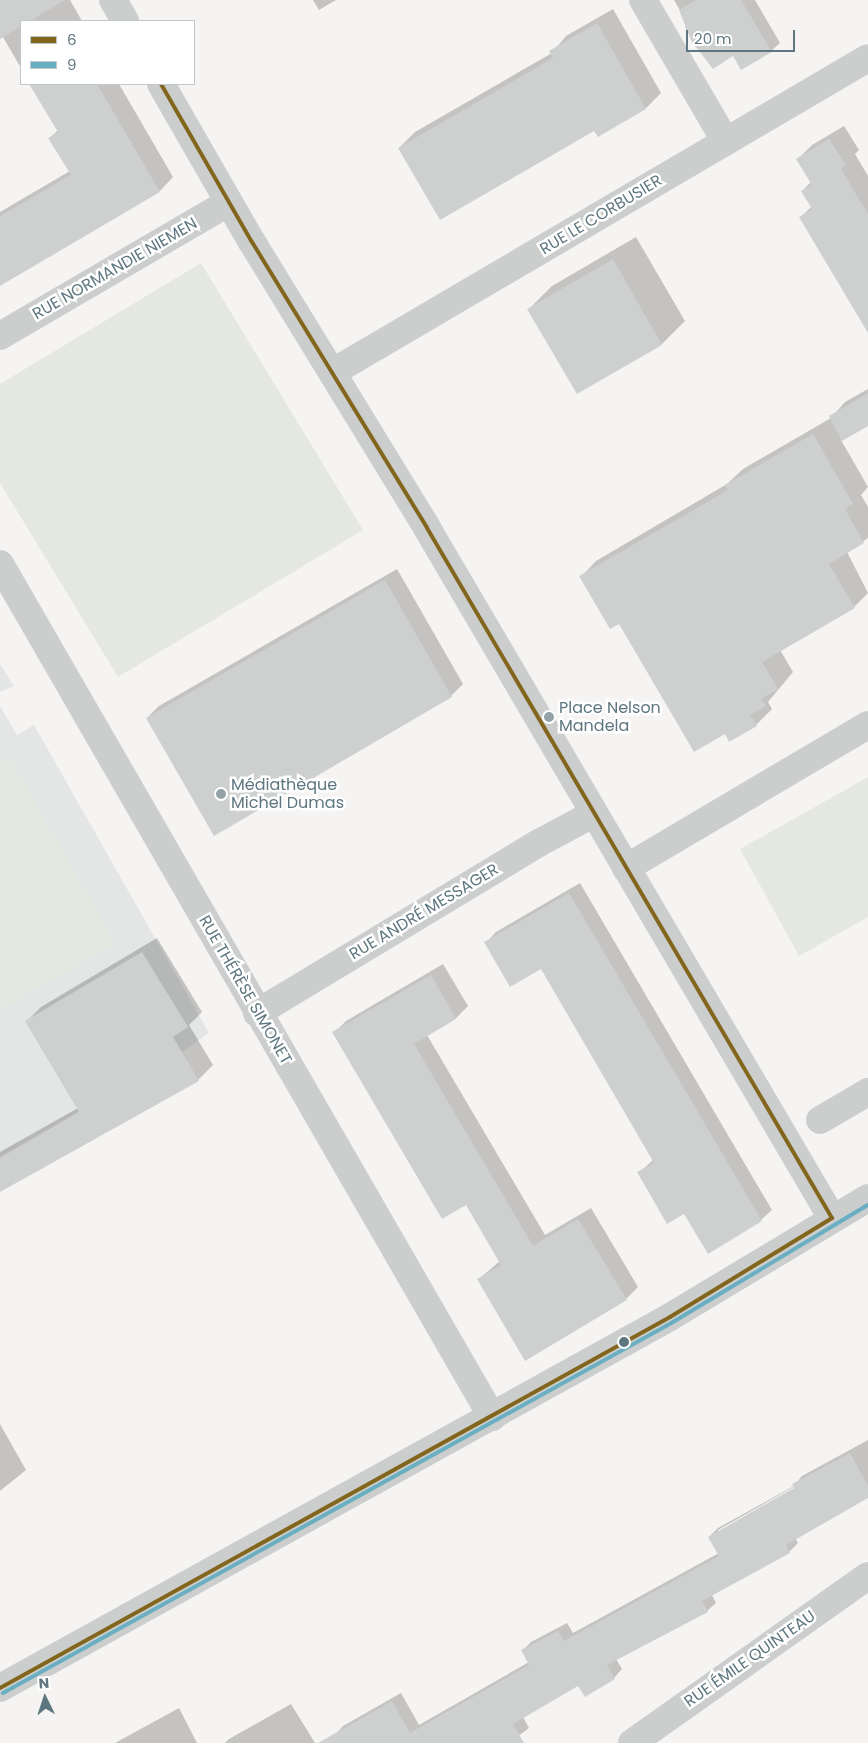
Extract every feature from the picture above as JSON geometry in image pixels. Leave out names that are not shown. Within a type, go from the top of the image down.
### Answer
[{"type":"street","points":[[112,0],[124,20]]},
{"type":"street","points":[[643,0],[726,142]]},
{"type":"street","name":"RUE LE CORBUSIER","points":[[333,372],[868,58]]},
{"type":"street","points":[[162,85],[229,202],[333,372],[832,1218]]},
{"type":"street","name":"RUE NORMANDIE NIEMEN","points":[[0,336],[229,202]]},
{"type":"street","name":"RUE THÉRÈSE SIMONET","points":[[0,564],[257,1014],[274,1040],[492,1416]]},
{"type":"street","points":[[626,868],[868,726]]},
{"type":"street","name":"RUE ANDRÉ MESSAGER","points":[[257,1014],[537,844],[593,814]]},
{"type":"street","points":[[820,1120],[868,1092]]},
{"type":"street","points":[[0,1688],[492,1416],[554,1378],[670,1317],[868,1198]]},
{"type":"street","name":"RUE ÉMILE QUINTEAU","points":[[632,1743],[868,1576]]},
{"type":"shaded area","points":[[201,263],[363,530],[118,677],[0,483],[0,384]]},
{"type":"shaded area","points":[[0,664],[14,686],[0,692]]},
{"type":"shaded area","points":[[0,706],[17,735],[34,725],[209,1033],[182,1052],[0,1157]]},
{"type":"shaded area","points":[[9,756],[116,944],[0,1009],[0,761]]},
{"type":"shaded area","points":[[868,777],[868,917],[799,956],[740,849]]},
{"type":"building","points":[[0,0],[65,0],[32,20],[20,20],[20,27],[0,39]]},
{"type":"building","points":[[696,0],[741,0],[772,52],[741,70],[733,56],[713,69],[692,42],[679,10]]},
{"type":"building","points":[[597,23],[646,109],[598,137],[594,131],[440,220],[398,148],[553,58],[549,51]]},
{"type":"building","points":[[30,85],[98,85],[160,192],[0,286],[0,216],[71,175],[48,138],[58,132]]},
{"type":"building","points":[[829,139],[846,165],[841,169],[868,214],[868,333],[799,217],[812,209],[801,191],[812,185],[796,159]]},
{"type":"building","points":[[613,259],[662,345],[577,394],[527,309]]},
{"type":"building","points":[[868,393],[868,426],[842,441],[829,416]]},
{"type":"building","points":[[813,434],[853,504],[845,509],[864,543],[829,564],[855,608],[762,662],[778,689],[761,699],[766,706],[750,715],[757,726],[729,742],[725,734],[694,752],[619,624],[610,629],[579,576],[728,490],[725,485]]},
{"type":"building","points":[[385,580],[452,697],[214,836],[146,718]]},
{"type":"building","points":[[569,893],[762,1221],[708,1254],[684,1214],[667,1224],[637,1172],[654,1163],[541,969],[510,987],[484,942]]},
{"type":"building","points":[[142,952],[188,1027],[173,1037],[199,1081],[0,1192],[0,1158],[79,1112],[25,1021]]},
{"type":"building","points":[[431,975],[456,1019],[414,1044],[533,1246],[578,1219],[627,1300],[525,1361],[477,1279],[501,1265],[466,1205],[442,1219],[332,1032]]},
{"type":"building","points":[[850,1453],[868,1486],[868,1498],[786,1545],[790,1553],[702,1601],[708,1612],[607,1665],[615,1679],[585,1697],[578,1686],[513,1724],[524,1743],[318,1743],[392,1701],[410,1733],[529,1665],[521,1650],[558,1631],[564,1641],[719,1556],[708,1537],[794,1488],[792,1484]]},
{"type":"transit line","name":"6","points":[[162,85],[252,242],[427,528],[832,1218]]},
{"type":"transit line","name":"9","points":[[3,1693],[673,1322],[868,1205]]},
{"type":"transit line","name":"6","points":[[0,1688],[670,1317],[832,1218]]},
{"type":"place","name":"Place Nelson Mandela","points":[[549,717]]},
{"type":"place","name":"Médiathèque Michel Dumas","points":[[221,794]]}]
